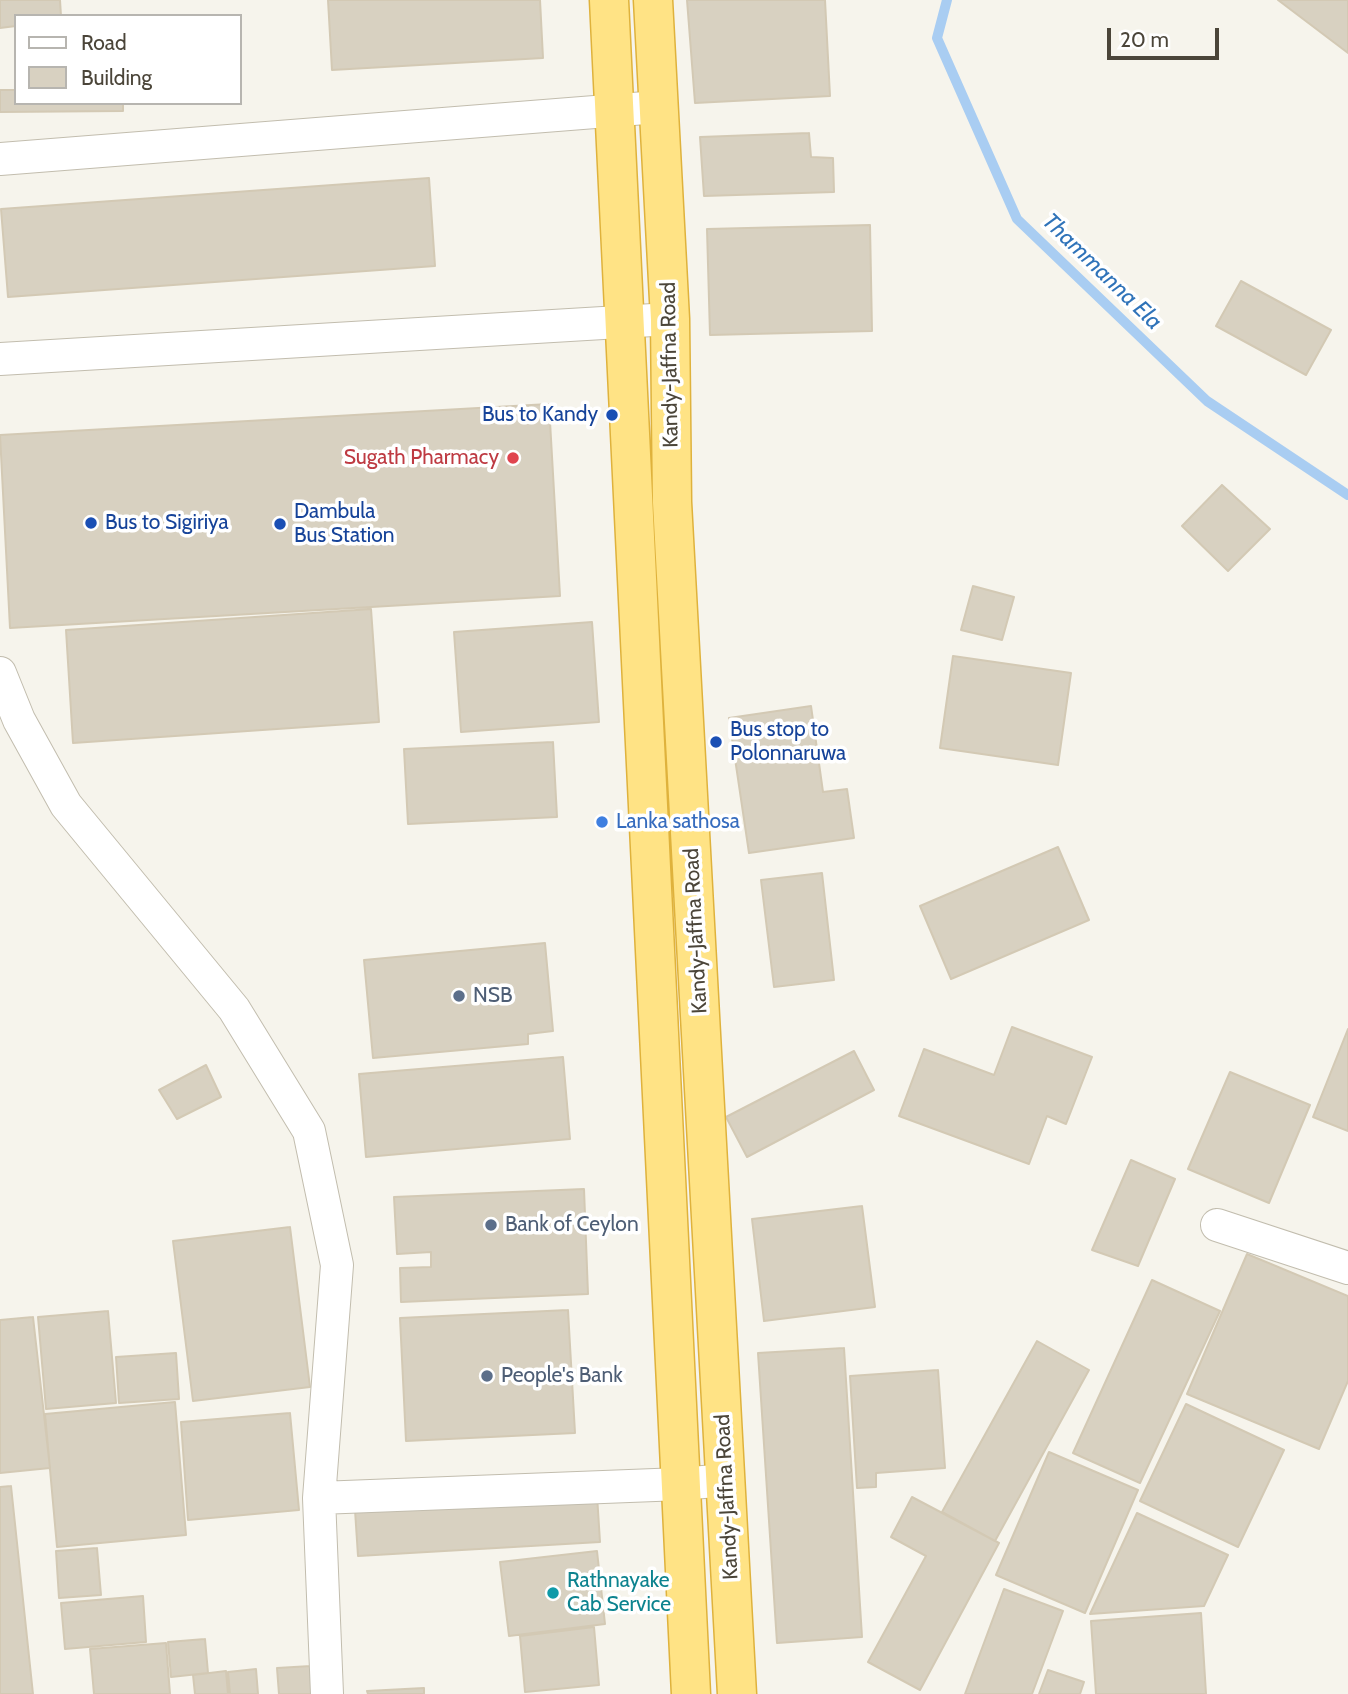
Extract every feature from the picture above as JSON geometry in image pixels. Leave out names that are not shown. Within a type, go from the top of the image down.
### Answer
[{"type":"highway","name":"Kandy-Jaffna Road","points":[[609,0],[691,1694]]},
{"type":"highway","name":"Kandy-Jaffna Road","points":[[653,0],[670,319],[672,502],[737,1694]]},
{"type":"highway","points":[[673,1349],[719,1346]]},
{"type":"street","points":[[0,159],[658,107]]},
{"type":"street","points":[[0,359],[670,319]]},
{"type":"street","points":[[0,673],[19,720],[66,804],[234,1010],[309,1131],[337,1265],[319,1498],[327,1694]]},
{"type":"street","points":[[1217,1225],[1348,1268]]},
{"type":"street","points":[[319,1498],[726,1480]]},
{"type":"building","points":[[0,0],[60,0],[61,14],[14,14],[14,26],[0,28]]},
{"type":"building","points":[[328,0],[540,0],[543,58],[332,70]]},
{"type":"building","points":[[687,0],[825,0],[830,96],[695,103]]},
{"type":"building","points":[[1278,0],[1348,0],[1348,53]]},
{"type":"building","points":[[0,90],[14,90],[14,105],[123,105],[123,111],[0,112]]},
{"type":"building","points":[[809,133],[811,157],[833,158],[834,192],[704,196],[700,137]]},
{"type":"building","points":[[429,178],[435,266],[8,297],[1,209]]},
{"type":"building","points":[[870,225],[872,331],[710,335],[707,229]]},
{"type":"building","points":[[1241,281],[1331,330],[1306,375],[1216,326]]},
{"type":"building","name":"Dambula Bus Station","points":[[549,404],[560,596],[10,628],[0,435]]},
{"type":"building","points":[[1222,485],[1270,529],[1228,571],[1182,526]]},
{"type":"building","points":[[973,586],[1014,597],[1002,640],[961,630]]},
{"type":"building","points":[[371,609],[379,722],[73,743],[66,630]]},
{"type":"building","points":[[592,622],[599,722],[461,732],[454,632]]},
{"type":"building","points":[[953,656],[1071,673],[1058,765],[940,748]]},
{"type":"building","points":[[811,706],[823,792],[847,789],[854,838],[749,853],[729,718]]},
{"type":"building","points":[[553,742],[557,817],[408,824],[404,749]]},
{"type":"building","points":[[1058,847],[1089,920],[951,979],[920,906]]},
{"type":"building","points":[[822,873],[834,980],[774,987],[761,880]]},
{"type":"building","name":"NSB","points":[[545,943],[553,1031],[528,1034],[528,1044],[373,1058],[364,960]]},
{"type":"building","points":[[1012,1027],[1092,1057],[1066,1124],[1047,1116],[1029,1164],[899,1116],[924,1049],[994,1075]]},
{"type":"building","points":[[1348,1029],[1348,1131],[1313,1117]]},
{"type":"building","points":[[854,1051],[874,1090],[747,1157],[726,1117]]},
{"type":"building","points":[[563,1057],[570,1139],[366,1157],[359,1074]]},
{"type":"building","points":[[206,1065],[221,1097],[177,1119],[159,1090]]},
{"type":"building","points":[[1230,1072],[1310,1105],[1269,1203],[1188,1169]]},
{"type":"building","points":[[1131,1160],[1175,1179],[1138,1266],[1092,1250]]},
{"type":"building","name":"Bank of Ceylon","points":[[584,1189],[588,1294],[401,1302],[400,1268],[431,1267],[431,1252],[397,1254],[394,1197]]},
{"type":"building","points":[[862,1206],[875,1307],[764,1321],[752,1219]]},
{"type":"building","points":[[290,1227],[310,1387],[193,1401],[173,1241]]},
{"type":"building","points":[[1247,1254],[1348,1296],[1348,1381],[1319,1449],[1187,1394]]},
{"type":"building","points":[[1152,1280],[1220,1311],[1140,1483],[1073,1453]]},
{"type":"building","name":"People's Bank","points":[[568,1310],[575,1433],[406,1441],[400,1318]]},
{"type":"building","points":[[108,1311],[116,1403],[46,1409],[38,1317]]},
{"type":"building","points":[[33,1317],[50,1468],[0,1473],[0,1320]]},
{"type":"building","points":[[1037,1341],[1089,1370],[995,1541],[942,1512]]},
{"type":"building","points":[[844,1348],[862,1637],[777,1643],[758,1353]]},
{"type":"building","points":[[176,1353],[179,1399],[119,1403],[116,1357]]},
{"type":"building","points":[[938,1370],[945,1468],[876,1473],[876,1487],[857,1488],[850,1376]]},
{"type":"building","points":[[175,1402],[186,1535],[57,1547],[45,1414]]},
{"type":"building","points":[[1186,1404],[1284,1450],[1238,1547],[1140,1501]]},
{"type":"building","points":[[290,1413],[299,1510],[188,1520],[181,1422]]},
{"type":"building","points":[[1049,1452],[1138,1490],[1085,1613],[996,1575]]},
{"type":"building","points":[[11,1486],[33,1694],[0,1694],[0,1487]]},
{"type":"building","points":[[597,1495],[600,1542],[358,1556],[355,1510]]},
{"type":"building","points":[[912,1497],[999,1543],[920,1690],[868,1662],[926,1556],[891,1537]]},
{"type":"building","points":[[1137,1513],[1228,1555],[1204,1606],[1090,1614]]},
{"type":"building","points":[[97,1548],[101,1595],[59,1598],[56,1551]]},
{"type":"building","name":"Rathnayake Cab Service","points":[[597,1551],[605,1624],[509,1636],[500,1562]]},
{"type":"building","points":[[1004,1589],[1063,1611],[1032,1694],[965,1694]]},
{"type":"building","points":[[143,1596],[146,1642],[65,1649],[61,1603]]},
{"type":"building","points":[[1201,1613],[1206,1694],[1096,1694],[1091,1621]]},
{"type":"building","points":[[594,1627],[599,1685],[525,1692],[520,1636]]},
{"type":"building","points":[[205,1639],[208,1673],[171,1677],[168,1642]]},
{"type":"building","points":[[166,1643],[170,1694],[94,1694],[90,1649]]},
{"type":"building","points":[[311,1666],[313,1694],[279,1694],[277,1668]]},
{"type":"building","points":[[256,1669],[258,1694],[230,1694],[228,1672]]},
{"type":"building","points":[[1048,1670],[1084,1682],[1080,1694],[1039,1694]]},
{"type":"building","points":[[226,1671],[228,1694],[195,1694],[193,1675]]},
{"type":"building","points":[[424,1688],[424,1694],[368,1694],[367,1691]]},
{"type":"waterway","name":"Thammanna Ela","points":[[947,0],[937,38],[1017,219],[1207,401],[1348,495]]},
{"type":"place","name":"Bus to Kandy","points":[[612,415]]},
{"type":"place","name":"Sugath Pharmacy","points":[[513,458]]},
{"type":"place","name":"Bus to Sigiriya","points":[[91,523]]},
{"type":"place","name":"Dambula Bus Station","points":[[280,524]]},
{"type":"place","name":"Bus stop to Polonnaruwa","points":[[716,742]]},
{"type":"place","name":"Lanka sathosa","points":[[602,822]]},
{"type":"place","name":"NSB","points":[[459,996]]},
{"type":"place","name":"Bank of Ceylon","points":[[491,1225]]},
{"type":"place","name":"People's Bank","points":[[487,1376]]},
{"type":"place","name":"Rathnayake Cab Service","points":[[553,1593]]}]
